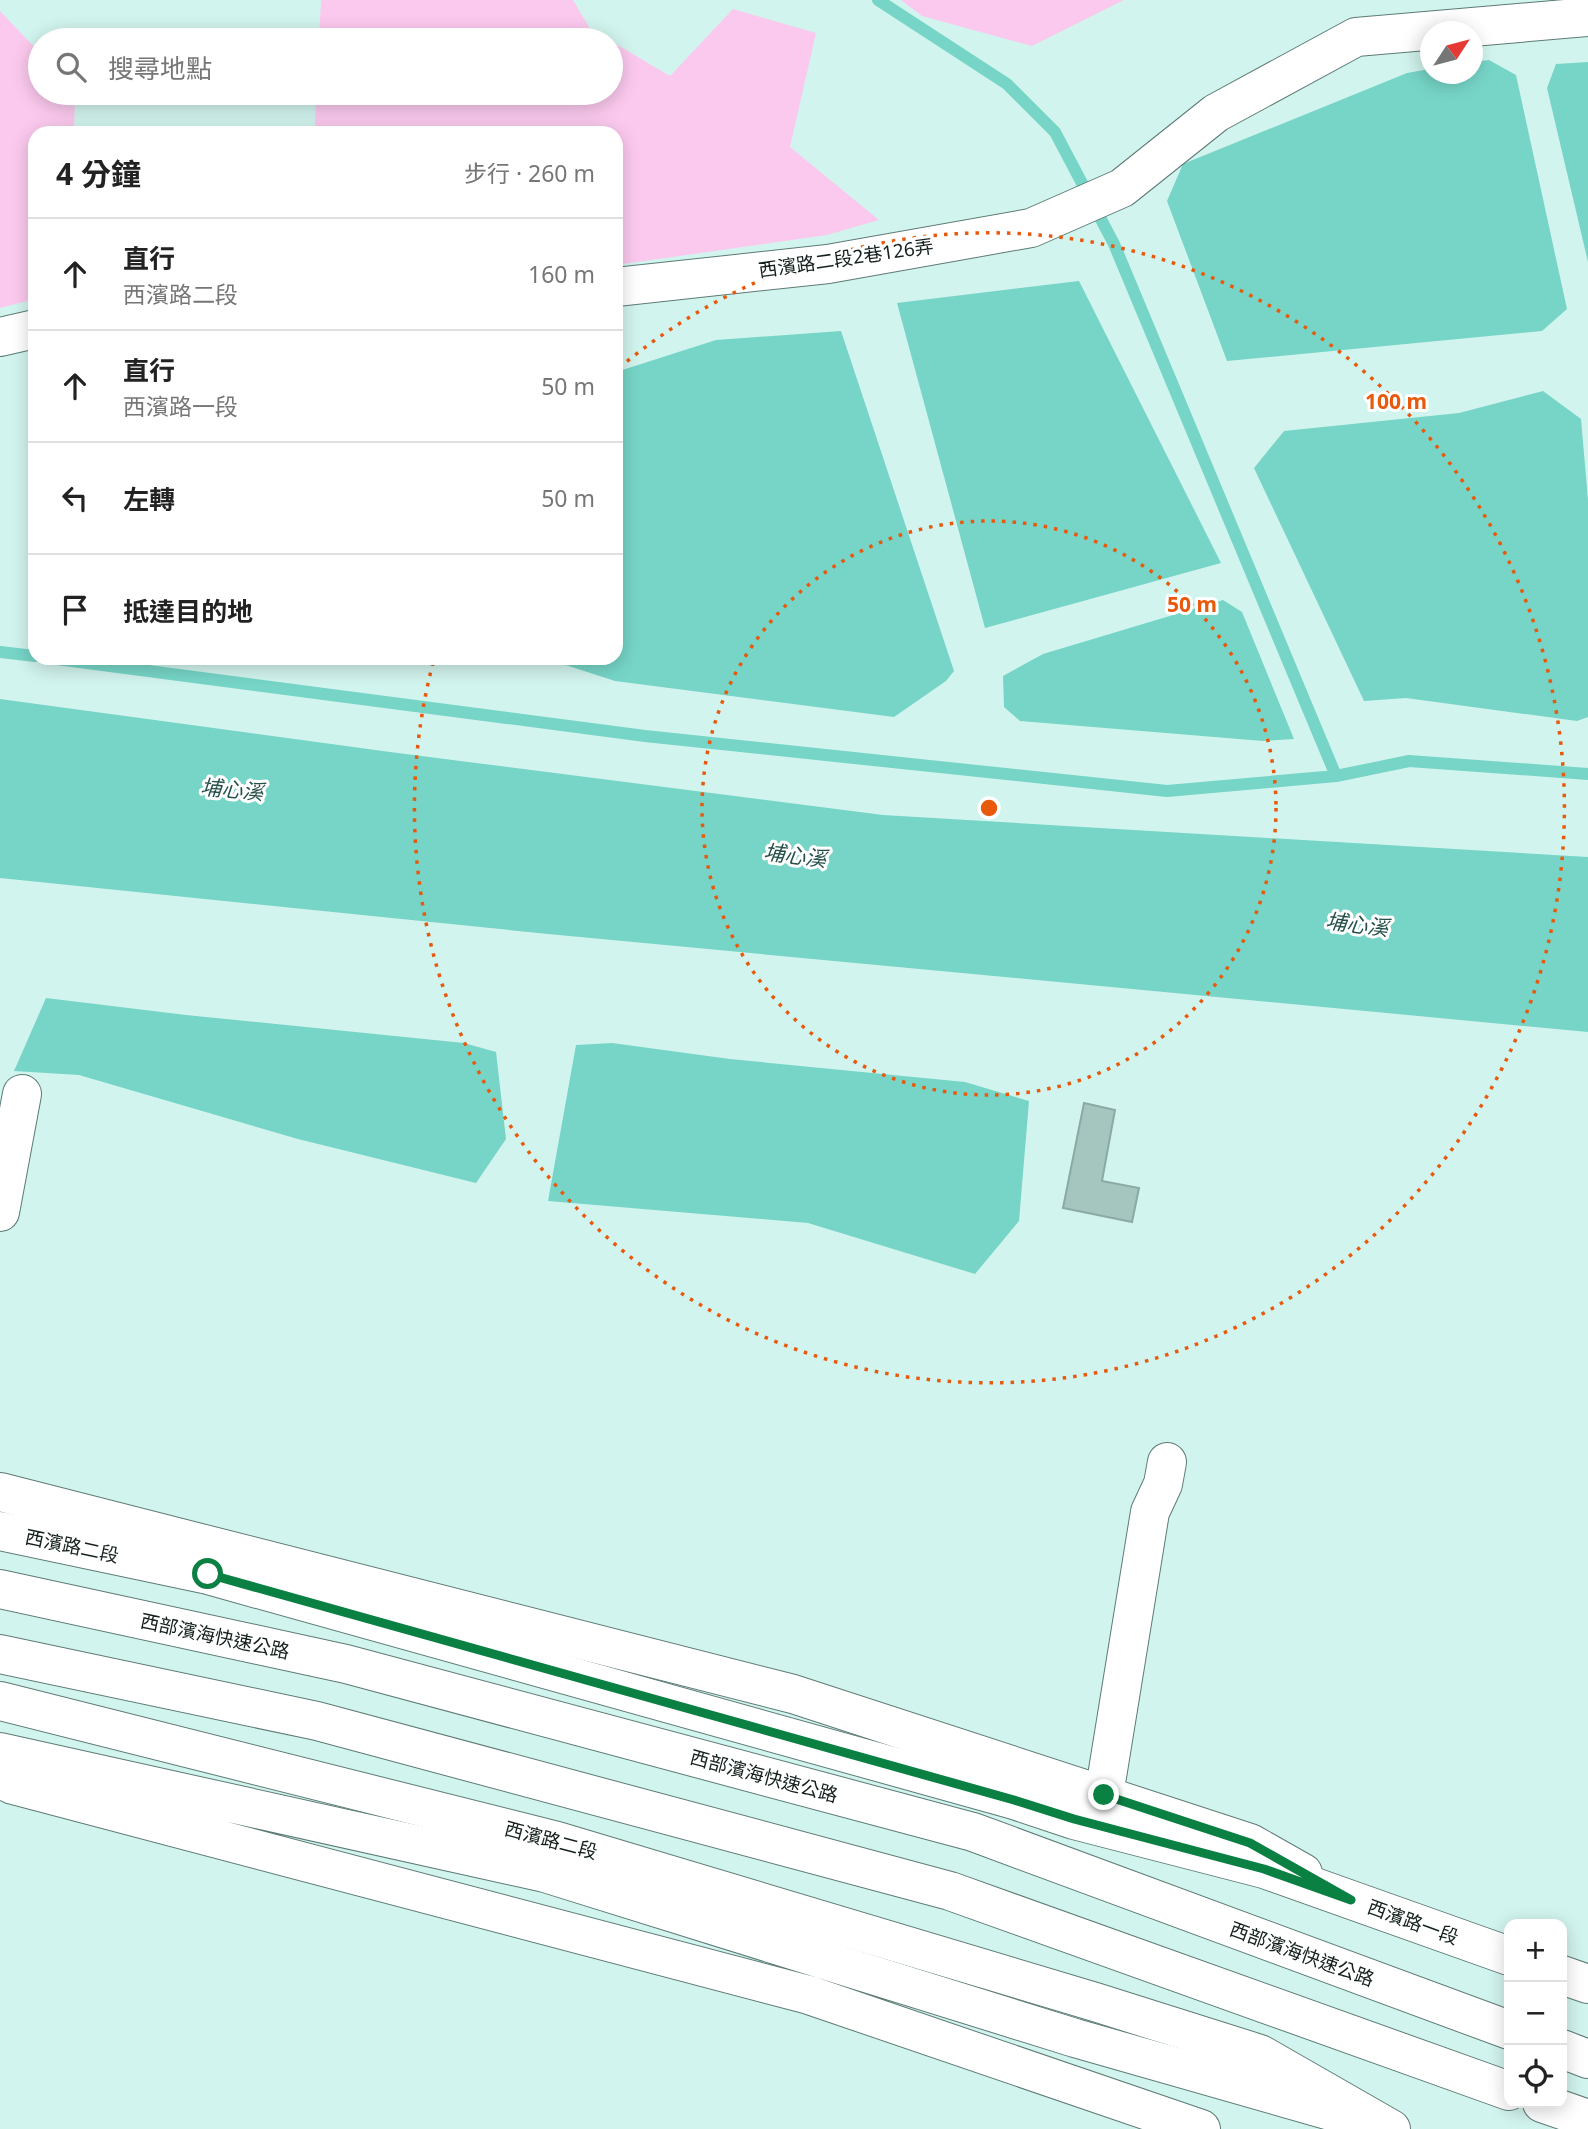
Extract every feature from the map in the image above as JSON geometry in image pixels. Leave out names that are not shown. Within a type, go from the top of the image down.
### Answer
[{"type":"main road","name":"西濱路二段2巷126弄","points":[[623,286],[828,264],[1031,228],[1122,188],[1216,113],[1356,37],[1588,16]]},
{"type":"main road","points":[[0,337],[28,331]]},
{"type":"main road","points":[[0,1212],[22,1094]]},
{"type":"main road","points":[[1104,1795],[1150,1513],[1163,1484],[1167,1462]]},
{"type":"main road","points":[[0,1492],[793,1694],[1250,1843],[1351,1900]]},
{"type":"main road","name":"西濱路二段","points":[[0,1531],[208,1574],[1001,1796],[1074,1819]]},
{"type":"main road","name":"西部濱海快速公路","points":[[0,1589],[345,1664],[973,1832],[1504,2028]]},
{"type":"main road","points":[[0,1654],[317,1721],[950,1891],[1504,2089]]},
{"type":"main road","name":"西濱路二段","points":[[0,1701],[557,1841],[1095,2002],[1260,2054],[1390,2129]]},
{"type":"main road","points":[[0,1752],[545,1873],[1075,2038],[1390,2129]]},
{"type":"main road","points":[[0,1779],[26,1789],[809,1995],[1201,2129]]},
{"type":"main road","name":"西濱路一段","points":[[1074,1819],[1264,1869],[1504,1954]]},
{"type":"main road","points":[[1567,1977],[1588,1984]]},
{"type":"main road","points":[[1567,2051],[1588,2059]]},
{"type":"main road","points":[[1556,2108],[1588,2119]]},
{"type":"shaded area","points":[[321,0],[573,0],[589,28],[320,28]]},
{"type":"shaded area","points":[[901,0],[1124,0],[1032,46],[922,16]]},
{"type":"shaded area","points":[[733,9],[816,33],[790,147],[879,220],[827,235],[623,264],[623,126],[315,126],[316,105],[623,105],[623,48],[670,76]]},
{"type":"shaded area","points":[[0,11],[28,40],[28,105],[75,105],[74,126],[28,126],[28,301],[0,308]]},
{"type":"water","points":[[1489,60],[1516,75],[1567,309],[1542,331],[1227,361],[1167,201],[1183,164],[1407,73],[1420,71],[1420,84],[1483,84],[1483,61]]},
{"type":"water","points":[[1588,62],[1588,262],[1547,88],[1556,64]]},
{"type":"water","points":[[1079,281],[1221,563],[985,628],[897,303]]},
{"type":"water","points":[[841,331],[954,671],[946,681],[894,717],[615,681],[566,665],[623,665],[623,370],[716,340]]},
{"type":"water","points":[[1543,391],[1581,419],[1588,500],[1588,717],[1577,721],[1406,698],[1364,701],[1254,468],[1284,431],[1459,413]]},
{"type":"water","points":[[1223,600],[1242,612],[1294,739],[1263,741],[1020,721],[1004,707],[1003,676],[1043,654]]},
{"type":"water","name":"埔心溪","points":[[0,699],[883,815],[1588,857],[1588,1032],[548,934],[0,878]]},
{"type":"water","points":[[46,998],[464,1043],[496,1052],[506,1139],[476,1183],[298,1139],[79,1075],[14,1071]]},
{"type":"water","points":[[612,1043],[730,1059],[965,1082],[1029,1101],[1019,1221],[975,1274],[808,1223],[548,1201],[576,1045]]},
{"type":"building","points":[[1084,1103],[1115,1110],[1102,1181],[1139,1188],[1132,1222],[1063,1208]]},
{"type":"waterway","points":[[878,0],[1007,84],[1055,132],[1114,244],[1336,776],[1409,761],[1588,774]]},
{"type":"waterway","points":[[0,652],[28,655]]},
{"type":"waterway","points":[[102,665],[645,736],[1167,791],[1336,776]]},
{"type":"route","points":[[208,1574],[1074,1819],[1264,1869],[1351,1900],[1250,1843],[1104,1795]]}]
